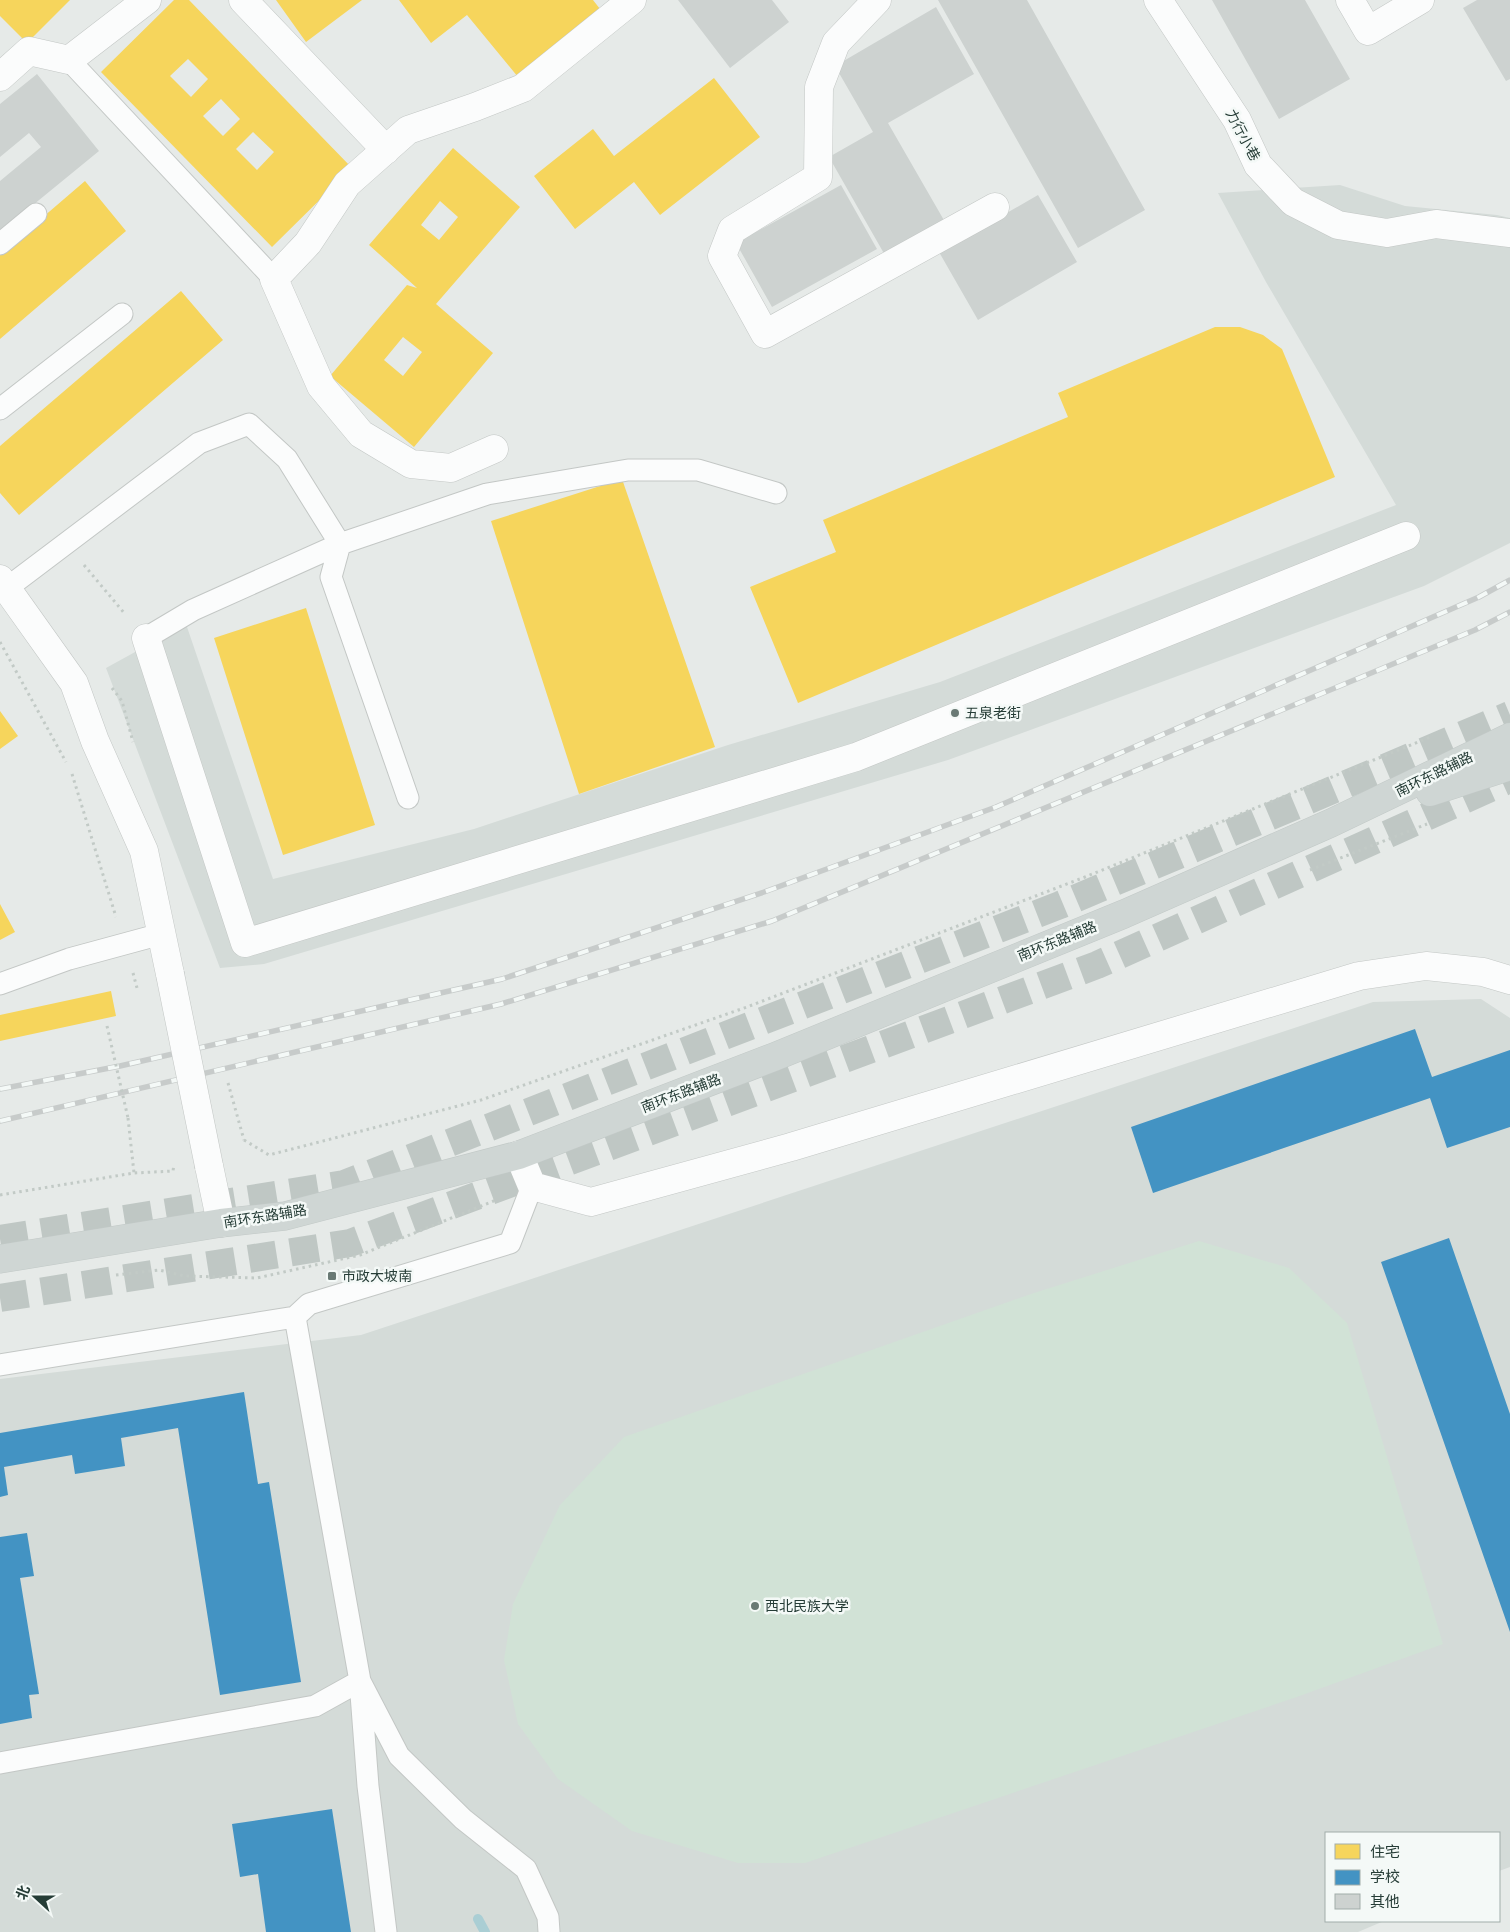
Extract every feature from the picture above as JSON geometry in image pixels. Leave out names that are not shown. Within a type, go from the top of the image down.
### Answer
[{"type":"main road","name":"南环东路辅路","points":[[0,1259],[221,1223],[285,1216],[519,1155],[802,1046],[1124,914],[1331,823],[1510,737]]},
{"type":"main road","name":"南环东路辅路","points":[[1331,823],[1510,766]]},
{"type":"street","points":[[0,77],[29,51],[69,60],[147,0]]},
{"type":"street","points":[[243,0],[386,150]]},
{"type":"street","points":[[494,449],[451,468],[411,464],[361,434],[321,386],[274,279],[308,243],[347,184],[408,130],[523,88],[632,0]]},
{"type":"street","points":[[877,0],[836,43],[819,87],[818,177],[732,230],[722,256],[765,334],[995,207]]},
{"type":"street","name":"力行小巷","points":[[1158,0],[1237,120],[1258,165],[1293,202],[1338,225],[1387,232],[1436,224],[1510,233]]},
{"type":"street","points":[[1350,0],[1368,31],[1420,0]]},
{"type":"street","points":[[146,638],[244,942],[856,757],[1406,536]]},
{"type":"street","points":[[3,584],[74,683],[96,741],[144,851],[221,1223]]},
{"type":"street","points":[[519,1155],[532,1186],[591,1202],[800,1144],[1359,976],[1426,966],[1483,972],[1510,980]]},
{"type":"lane","points":[[69,60],[274,279]]},
{"type":"lane","points":[[0,244],[36,214]]},
{"type":"lane","points":[[0,409],[122,314]]},
{"type":"lane","points":[[3,584],[66,544],[199,443],[249,424],[287,459],[340,544],[331,577],[408,798]]},
{"type":"lane","points":[[146,638],[193,610],[340,544],[486,494],[628,470],[698,470],[776,493]]},
{"type":"lane","points":[[0,984],[69,959],[161,934]]},
{"type":"lane","points":[[0,1365],[295,1317],[309,1304],[510,1243],[532,1186]]},
{"type":"lane","points":[[295,1317],[360,1681],[368,1786],[386,1932]]},
{"type":"lane","points":[[0,1763],[315,1706],[360,1681]]},
{"type":"lane","points":[[360,1681],[399,1756],[463,1819],[526,1870],[548,1917],[549,1932]]},
{"type":"path","points":[[66,544],[146,638]]},
{"type":"path","points":[[0,642],[70,769],[138,991]]},
{"type":"path","points":[[244,1140],[269,1155],[481,1100],[747,1006],[1085,877],[1440,733]]},
{"type":"path","points":[[107,1026],[128,1118],[134,1174]]},
{"type":"path","points":[[0,1196],[134,1174],[173,1171]]},
{"type":"shaded area","name":"五泉老街","points":[[1340,185],[1405,206],[1497,215],[1510,218],[1510,543],[1424,586],[948,760],[264,964],[220,968],[106,668],[186,624],[273,879],[474,829],[728,745],[940,682],[1396,505],[1266,282],[1218,193]]},
{"type":"shaded area","name":"西北民族大学","points":[[1481,999],[1510,1018],[1510,1867],[1500,1871],[1500,1832],[1325,1832],[1325,1922],[1382,1922],[1358,1932],[0,1932],[0,1379],[361,1335],[1373,1002]]},
{"type":"green space","points":[[1199,1241],[1289,1268],[1347,1323],[1443,1644],[1294,1698],[805,1863],[738,1863],[632,1831],[558,1779],[518,1724],[504,1660],[513,1604],[560,1505],[624,1437],[1034,1293]]},
{"type":"building: 住宅","points":[[0,0],[70,0],[27,43],[0,16]]},
{"type":"building: 住宅","points":[[174,0],[189,0],[352,168],[272,247],[101,72]],"holes":[[[188,59],[208,79],[191,97],[170,76]],[[221,99],[240,119],[223,136],[203,116]],[[253,132],[274,152],[257,170],[236,149]]]},
{"type":"building: 住宅","points":[[276,0],[362,0],[306,42]]},
{"type":"building: 住宅","points":[[399,0],[593,0],[600,9],[518,77],[467,15],[431,43]]},
{"type":"building: 住宅","points":[[714,78],[760,137],[660,215],[634,182],[575,229],[534,176],[593,129],[614,156]]},
{"type":"building: 住宅","points":[[453,148],[520,207],[436,304],[493,353],[414,447],[330,376],[407,285],[417,288],[369,245]],"holes":[[[440,201],[458,217],[439,240],[421,225]],[[403,337],[422,352],[403,376],[384,360]]]},
{"type":"building: 住宅","points":[[85,181],[126,231],[0,339],[0,254]]},
{"type":"building: 住宅","points":[[181,291],[223,340],[19,515],[0,493],[0,446]]},
{"type":"building: 住宅","points":[[1215,327],[1240,327],[1263,335],[1282,349],[1335,477],[798,703],[750,587],[836,552],[823,520],[1068,417],[1058,393]]},
{"type":"building: 住宅","points":[[622,479],[715,747],[579,794],[491,521]]},
{"type":"building: 住宅","points":[[306,608],[375,825],[283,855],[214,638]]},
{"type":"building: 住宅","points":[[0,711],[18,736],[0,749]]},
{"type":"building: 住宅","points":[[0,904],[15,932],[0,940]]},
{"type":"building: 住宅","points":[[111,991],[116,1016],[0,1041],[0,1015]]},
{"type":"building: 学校","points":[[1415,1029],[1432,1077],[1510,1050],[1510,1127],[1447,1148],[1430,1098],[1153,1193],[1131,1127]]},
{"type":"building: 学校","points":[[1449,1238],[1510,1414],[1510,1632],[1381,1262]]},
{"type":"building: 学校","points":[[244,1392],[258,1484],[269,1482],[301,1682],[220,1695],[178,1428],[121,1438],[125,1466],[75,1474],[72,1455],[4,1467],[8,1495],[0,1497],[0,1433]]},
{"type":"building: 学校","points":[[27,1533],[34,1576],[20,1578],[39,1694],[29,1695],[32,1718],[0,1724],[0,1537]]},
{"type":"building: 学校","points":[[332,1809],[351,1932],[266,1932],[258,1874],[240,1877],[232,1824]]},
{"type":"building: 其他","points":[[678,0],[772,0],[789,22],[730,68]]},
{"type":"building: 其他","points":[[938,0],[1027,0],[1145,210],[1078,248]]},
{"type":"building: 其他","points":[[1212,0],[1305,0],[1350,79],[1279,119]]},
{"type":"building: 其他","points":[[1477,0],[1510,0],[1510,79],[1506,81],[1463,8]]},
{"type":"building: 其他","points":[[936,7],[974,74],[888,123],[945,222],[886,257],[829,157],[873,132],[835,66]]},
{"type":"building: 其他","points":[[37,74],[99,151],[0,232],[0,181],[41,147],[29,133],[0,157],[0,104]]},
{"type":"building: 其他","points":[[841,185],[877,249],[772,307],[736,243]]},
{"type":"building: 其他","points":[[1038,195],[1077,262],[978,320],[939,252]]},
{"type":"waterway","points":[[478,1919],[485,1932]]},
{"type":"tunnel","points":[[0,1239],[344,1184],[1060,905],[1510,715]]},
{"type":"tunnel","points":[[0,1298],[350,1243],[1097,965],[1510,779]]},
{"type":"railway","points":[[0,1089],[120,1066],[502,979],[764,892],[996,807],[1479,597],[1510,580]]},
{"type":"railway","points":[[0,1121],[501,1004],[772,921],[1475,630],[1510,612]]},
{"type":"place","name":"五泉老街","points":[[955,713]]},
{"type":"place","name":"市政大坡南","points":[[332,1276]]},
{"type":"place","name":"西北民族大学","points":[[755,1606]]}]
